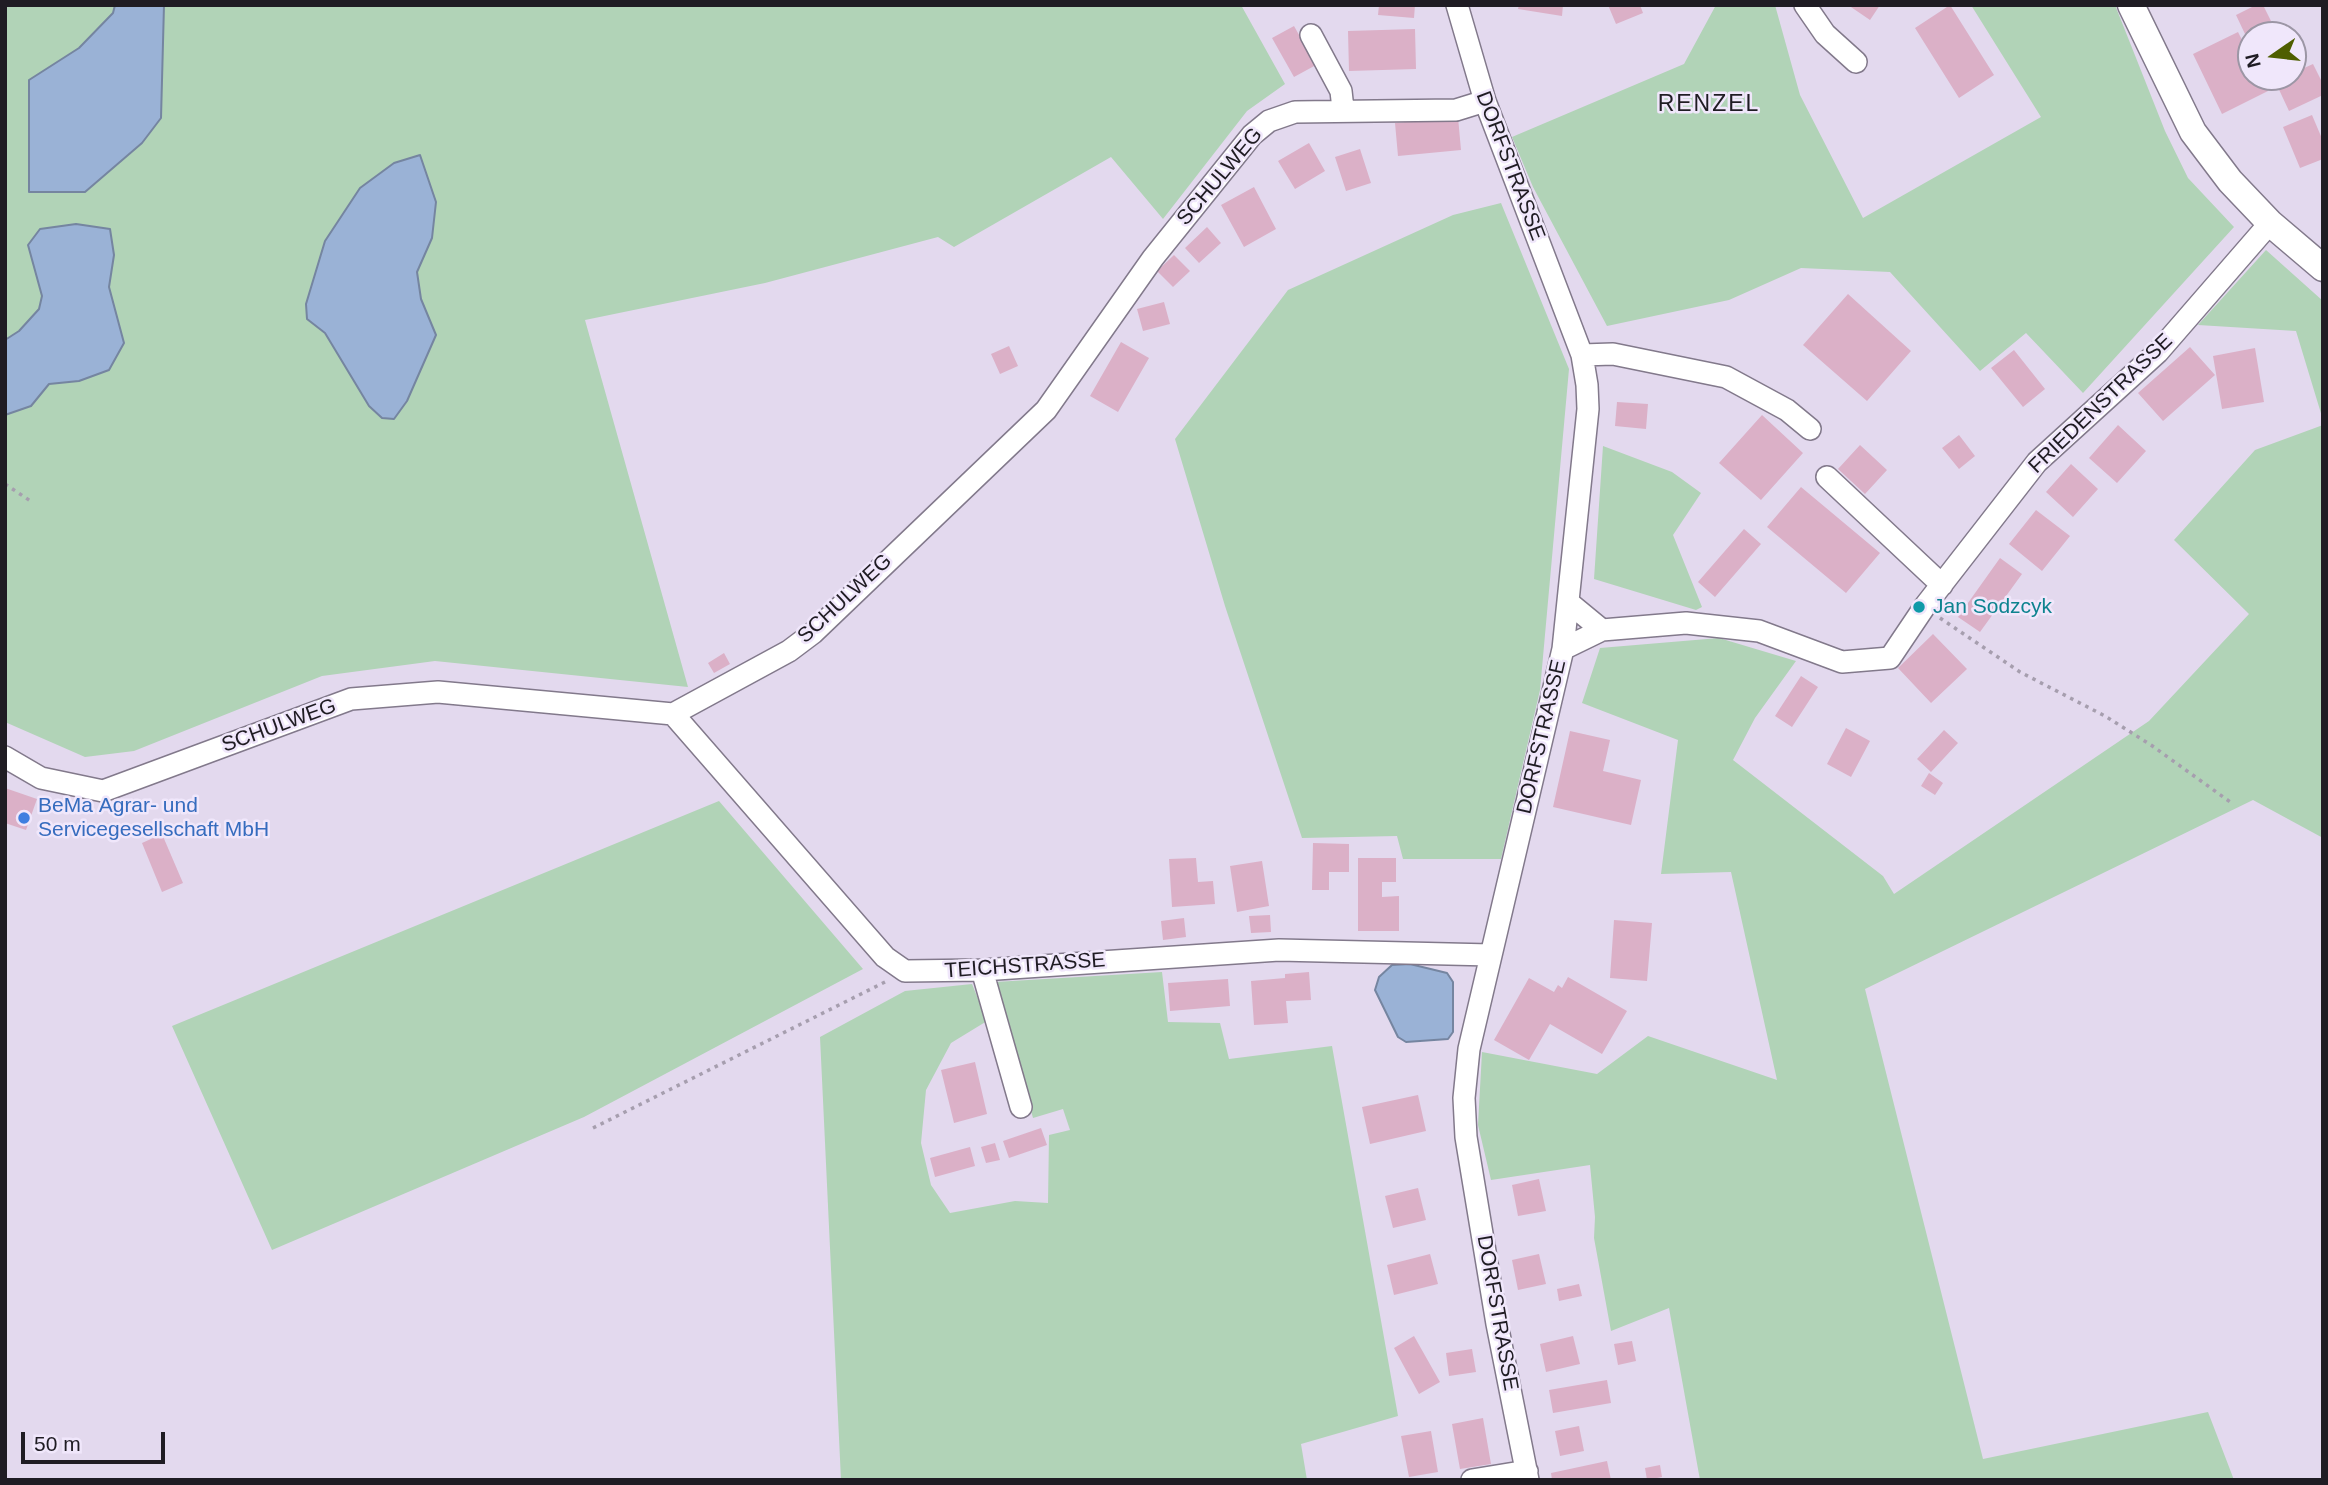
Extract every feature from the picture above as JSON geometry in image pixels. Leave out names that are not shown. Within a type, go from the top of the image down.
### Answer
[{"type":"main road","points":[[2130,5],[2193,132],[2230,181],[2270,223],[2323,268]]},
{"type":"street","name":"DORFSTRASSE","points":[[1457,5],[1485,101],[1582,355],[1588,408],[1563,649],[1469,1049],[1464,1098],[1466,1137],[1497,1324],[1528,1475]]},
{"type":"street","points":[[1805,5],[1825,34],[1856,62]]},
{"type":"street","points":[[1311,35],[1341,91],[1343,109]]},
{"type":"street","name":"SCHULWEG","points":[[5,757],[41,778],[103,791],[351,699],[438,692],[673,714],[789,651],[813,633],[1037,419],[1153,258],[1252,135],[1269,121],[1281,115],[1343,109],[1456,110],[1485,101]]},
{"type":"street","name":"FRIEDENSTRASSE","points":[[1563,649],[1602,630],[1686,623],[1759,631],[1842,662],[1890,658],[1925,606],[2037,462],[2158,352],[2270,223]]},
{"type":"street","points":[[1582,355],[1613,354],[1726,377],[1787,410],[1810,429]]},
{"type":"street","points":[[1827,477],[1942,584]]},
{"type":"street","points":[[1568,602],[1602,630]]},
{"type":"street","points":[[673,714],[885,957],[905,971]]},
{"type":"street","name":"TEICHSTRASSE","points":[[905,971],[982,970],[1279,950],[1491,955]]},
{"type":"street","points":[[982,970],[1021,1107]]},
{"type":"street","points":[[1472,1480],[1528,1475]]},
{"type":"path","points":[[5,484],[32,502]]},
{"type":"path","points":[[1925,606],[2020,672],[2105,716],[2151,745],[2233,804]]},
{"type":"path","points":[[593,1128],[905,971]]},
{"type":"green space","points":[[5,5],[1241,5],[1285,84],[1247,111],[1163,219],[1111,157],[954,247],[938,237],[765,283],[585,320],[688,687],[435,661],[322,676],[134,751],[85,757],[5,722]]},
{"type":"green space","points":[[1716,5],[1775,5],[1800,95],[1863,218],[2041,117],[1971,5],[2115,5],[2165,131],[2188,178],[2234,227],[2083,393],[2026,333],[1980,371],[1890,272],[1801,268],[1729,300],[1607,326],[1533,187],[1512,137],[1684,64]]},
{"type":"green space","points":[[1501,203],[1569,369],[1540,690],[1501,859],[1403,859],[1397,836],[1302,838],[1225,606],[1175,439],[1288,290],[1453,215]]},
{"type":"green space","points":[[2266,250],[2323,301],[2323,420],[2296,331],[2198,325]]},
{"type":"green space","points":[[2323,425],[2323,838],[2253,800],[1865,989],[1983,1459],[2208,1412],[2234,1480],[1700,1480],[1669,1308],[1611,1331],[1594,1238],[1595,1217],[1590,1165],[1491,1180],[1478,1125],[1482,1052],[1597,1074],[1648,1036],[1777,1080],[1731,872],[1661,874],[1678,740],[1582,703],[1600,648],[1719,638],[1796,661],[1755,718],[1733,760],[1883,876],[1894,894],[2149,721],[2249,614],[2174,540],[2255,450]]},
{"type":"green space","points":[[1603,446],[1672,472],[1701,493],[1673,535],[1702,607],[1696,610],[1594,579]]},
{"type":"green space","points":[[719,801],[863,969],[584,1117],[272,1250],[172,1026]]},
{"type":"green space","points":[[1162,972],[1168,1022],[1220,1023],[1229,1059],[1332,1046],[1398,1416],[1301,1444],[1307,1480],[841,1480],[820,1037],[905,991],[972,984],[987,1021],[951,1043],[926,1090],[921,1143],[931,1185],[950,1213],[1015,1201],[1048,1203],[1049,1135],[1070,1130],[1063,1109],[1033,1118],[995,982]]},
{"type":"water","points":[[115,5],[164,5],[161,118],[142,143],[85,192],[29,192],[29,80],[79,48],[113,13]]},
{"type":"water","points":[[420,155],[436,202],[432,238],[417,272],[421,299],[436,335],[407,401],[394,419],[382,418],[369,406],[325,333],[307,319],[306,304],[325,241],[360,188],[394,163]]},
{"type":"water","points":[[76,224],[110,229],[114,255],[109,287],[124,343],[109,370],[79,381],[49,384],[31,406],[5,415],[5,340],[19,331],[39,309],[42,296],[28,245],[40,229]]},
{"type":"water","points":[[1410,964],[1447,973],[1453,982],[1453,1032],[1448,1039],[1406,1042],[1398,1037],[1375,990],[1379,977],[1392,965]]},
{"type":"building","points":[[1379,5],[1415,5],[1414,18],[1378,15]]},
{"type":"building","points":[[1519,5],[1563,5],[1562,16],[1518,9]]},
{"type":"building","points":[[1608,5],[1640,5],[1643,13],[1616,24]]},
{"type":"building","points":[[1848,5],[1880,5],[1870,20]]},
{"type":"building","points":[[1950,5],[1994,75],[1959,98],[1915,28]]},
{"type":"building","points":[[2256,5],[2263,5],[2271,21],[2239,21],[2236,15]]},
{"type":"building","points":[[1294,26],[1316,65],[1294,77],[1272,38]]},
{"type":"building","points":[[1415,29],[1416,69],[1349,71],[1348,31]]},
{"type":"building","points":[[2237,32],[2237,91],[2268,91],[2222,114],[2193,54]]},
{"type":"building","points":[[2313,64],[2323,84],[2323,95],[2289,111],[2280,91],[2307,91],[2307,67]]},
{"type":"building","points":[[2312,115],[2323,141],[2323,159],[2300,168],[2283,127]]},
{"type":"building","points":[[1458,117],[1461,150],[1398,156],[1395,123]]},
{"type":"building","points":[[1309,143],[1325,171],[1295,189],[1278,161]]},
{"type":"building","points":[[1360,149],[1371,183],[1346,191],[1335,157]]},
{"type":"building","points":[[1254,187],[1276,229],[1244,247],[1221,205]]},
{"type":"building","points":[[1207,227],[1221,243],[1199,263],[1185,248]]},
{"type":"building","points":[[1174,255],[1190,271],[1173,287],[1157,271]]},
{"type":"building","points":[[1848,294],[1911,351],[1867,401],[1803,345]]},
{"type":"building","points":[[1164,302],[1170,324],[1143,331],[1137,309]]},
{"type":"building","points":[[1121,342],[1149,358],[1118,412],[1090,396]]},
{"type":"building","points":[[1009,346],[1018,366],[1000,374],[991,354]]},
{"type":"building","points":[[2190,347],[2215,375],[2163,421],[2138,393]]},
{"type":"building","points":[[2255,348],[2264,402],[2222,409],[2213,356]]},
{"type":"building","points":[[2014,350],[2045,389],[2023,407],[1991,368]]},
{"type":"building","points":[[1617,402],[1648,404],[1646,429],[1615,426]]},
{"type":"building","points":[[1762,415],[1803,453],[1761,500],[1719,463]]},
{"type":"building","points":[[2118,425],[2146,451],[2117,483],[2089,458]]},
{"type":"building","points":[[1959,435],[1975,456],[1959,469],[1942,448]]},
{"type":"building","points":[[1860,445],[1887,470],[1865,494],[1838,469]]},
{"type":"building","points":[[2071,464],[2098,489],[2073,517],[2046,492]]},
{"type":"building","points":[[1801,487],[1880,553],[1846,593],[1767,527]]},
{"type":"building","points":[[2036,510],[2070,536],[2042,571],[2009,544]]},
{"type":"building","points":[[1744,529],[1761,544],[1715,597],[1698,582]]},
{"type":"building","points":[[2000,558],[2022,574],[1980,632],[1958,617]]},
{"type":"building","points":[[1933,634],[1967,669],[1931,703],[1898,668]]},
{"type":"building","points":[[724,653],[730,664],[714,673],[708,663]]},
{"type":"building","points":[[1801,676],[1818,687],[1792,727],[1775,716]]},
{"type":"building","points":[[1846,728],[1870,741],[1851,777],[1827,764]]},
{"type":"building","points":[[1944,730],[1958,743],[1931,772],[1917,759]]},
{"type":"building","points":[[1570,731],[1610,740],[1603,771],[1641,780],[1631,825],[1553,807]]},
{"type":"building","points":[[1929,773],[1943,783],[1935,795],[1921,786]]},
{"type":"building","points":[[5,788],[37,799],[26,830],[5,823]]},
{"type":"building","points":[[162,834],[183,883],[162,892],[142,843]]},
{"type":"building","points":[[1313,843],[1349,844],[1349,872],[1329,872],[1329,890],[1312,890]]},
{"type":"building","points":[[1196,858],[1198,882],[1213,881],[1215,904],[1172,907],[1169,859]]},
{"type":"building","points":[[1358,858],[1396,858],[1396,882],[1382,882],[1382,897],[1399,896],[1399,931],[1358,931]]},
{"type":"building","points":[[1262,861],[1269,906],[1237,912],[1230,866]]},
{"type":"building","points":[[1270,915],[1271,932],[1251,933],[1249,916]]},
{"type":"building","points":[[1184,918],[1186,937],[1163,940],[1161,921]]},
{"type":"building","points":[[1614,920],[1652,923],[1647,981],[1610,978]]},
{"type":"building","points":[[1309,972],[1311,1000],[1286,1001],[1288,1023],[1254,1025],[1251,981],[1285,978],[1285,974]]},
{"type":"building","points":[[1568,977],[1627,1011],[1602,1054],[1550,1024],[1529,1060],[1494,1040],[1529,978],[1554,992],[1558,985],[1562,988]]},
{"type":"building","points":[[1228,979],[1230,1006],[1170,1011],[1168,983]]},
{"type":"building","points":[[975,1062],[987,1114],[954,1123],[941,1070]]},
{"type":"building","points":[[1418,1095],[1426,1131],[1370,1144],[1362,1107]]},
{"type":"building","points":[[1041,1128],[1047,1145],[1009,1158],[1003,1141]]},
{"type":"building","points":[[995,1143],[1000,1160],[986,1163],[981,1147]]},
{"type":"building","points":[[970,1147],[975,1166],[935,1177],[930,1158]]},
{"type":"building","points":[[1539,1179],[1546,1211],[1518,1216],[1512,1185]]},
{"type":"building","points":[[1418,1188],[1426,1220],[1393,1228],[1385,1196]]},
{"type":"building","points":[[1430,1254],[1438,1284],[1394,1295],[1387,1265]]},
{"type":"building","points":[[1539,1254],[1546,1284],[1518,1290],[1512,1260]]},
{"type":"building","points":[[1579,1284],[1582,1296],[1559,1301],[1557,1289]]},
{"type":"building","points":[[1414,1336],[1440,1382],[1419,1394],[1394,1348]]},
{"type":"building","points":[[1573,1336],[1580,1364],[1546,1372],[1540,1344]]},
{"type":"building","points":[[1632,1341],[1636,1361],[1618,1365],[1614,1344]]},
{"type":"building","points":[[1472,1349],[1476,1372],[1449,1376],[1446,1353]]},
{"type":"building","points":[[1607,1380],[1611,1403],[1553,1413],[1549,1390]]},
{"type":"building","points":[[1483,1418],[1491,1464],[1460,1469],[1452,1424]]},
{"type":"building","points":[[1579,1426],[1584,1451],[1560,1456],[1555,1431]]},
{"type":"building","points":[[1431,1431],[1438,1472],[1409,1477],[1401,1436]]},
{"type":"building","points":[[1607,1461],[1611,1480],[1552,1480],[1551,1473]]},
{"type":"building","points":[[1660,1465],[1662,1477],[1647,1480],[1645,1468]]},
{"type":"place","name":"Jan Sodzcyk","points":[[1919,607]]},
{"type":"place","name":"BeMa Agrar- und Servicegesellschaft MbH","points":[[24,818]]},
{"type":"district","name":"RENZEL","points":[[1709,105]]}]
